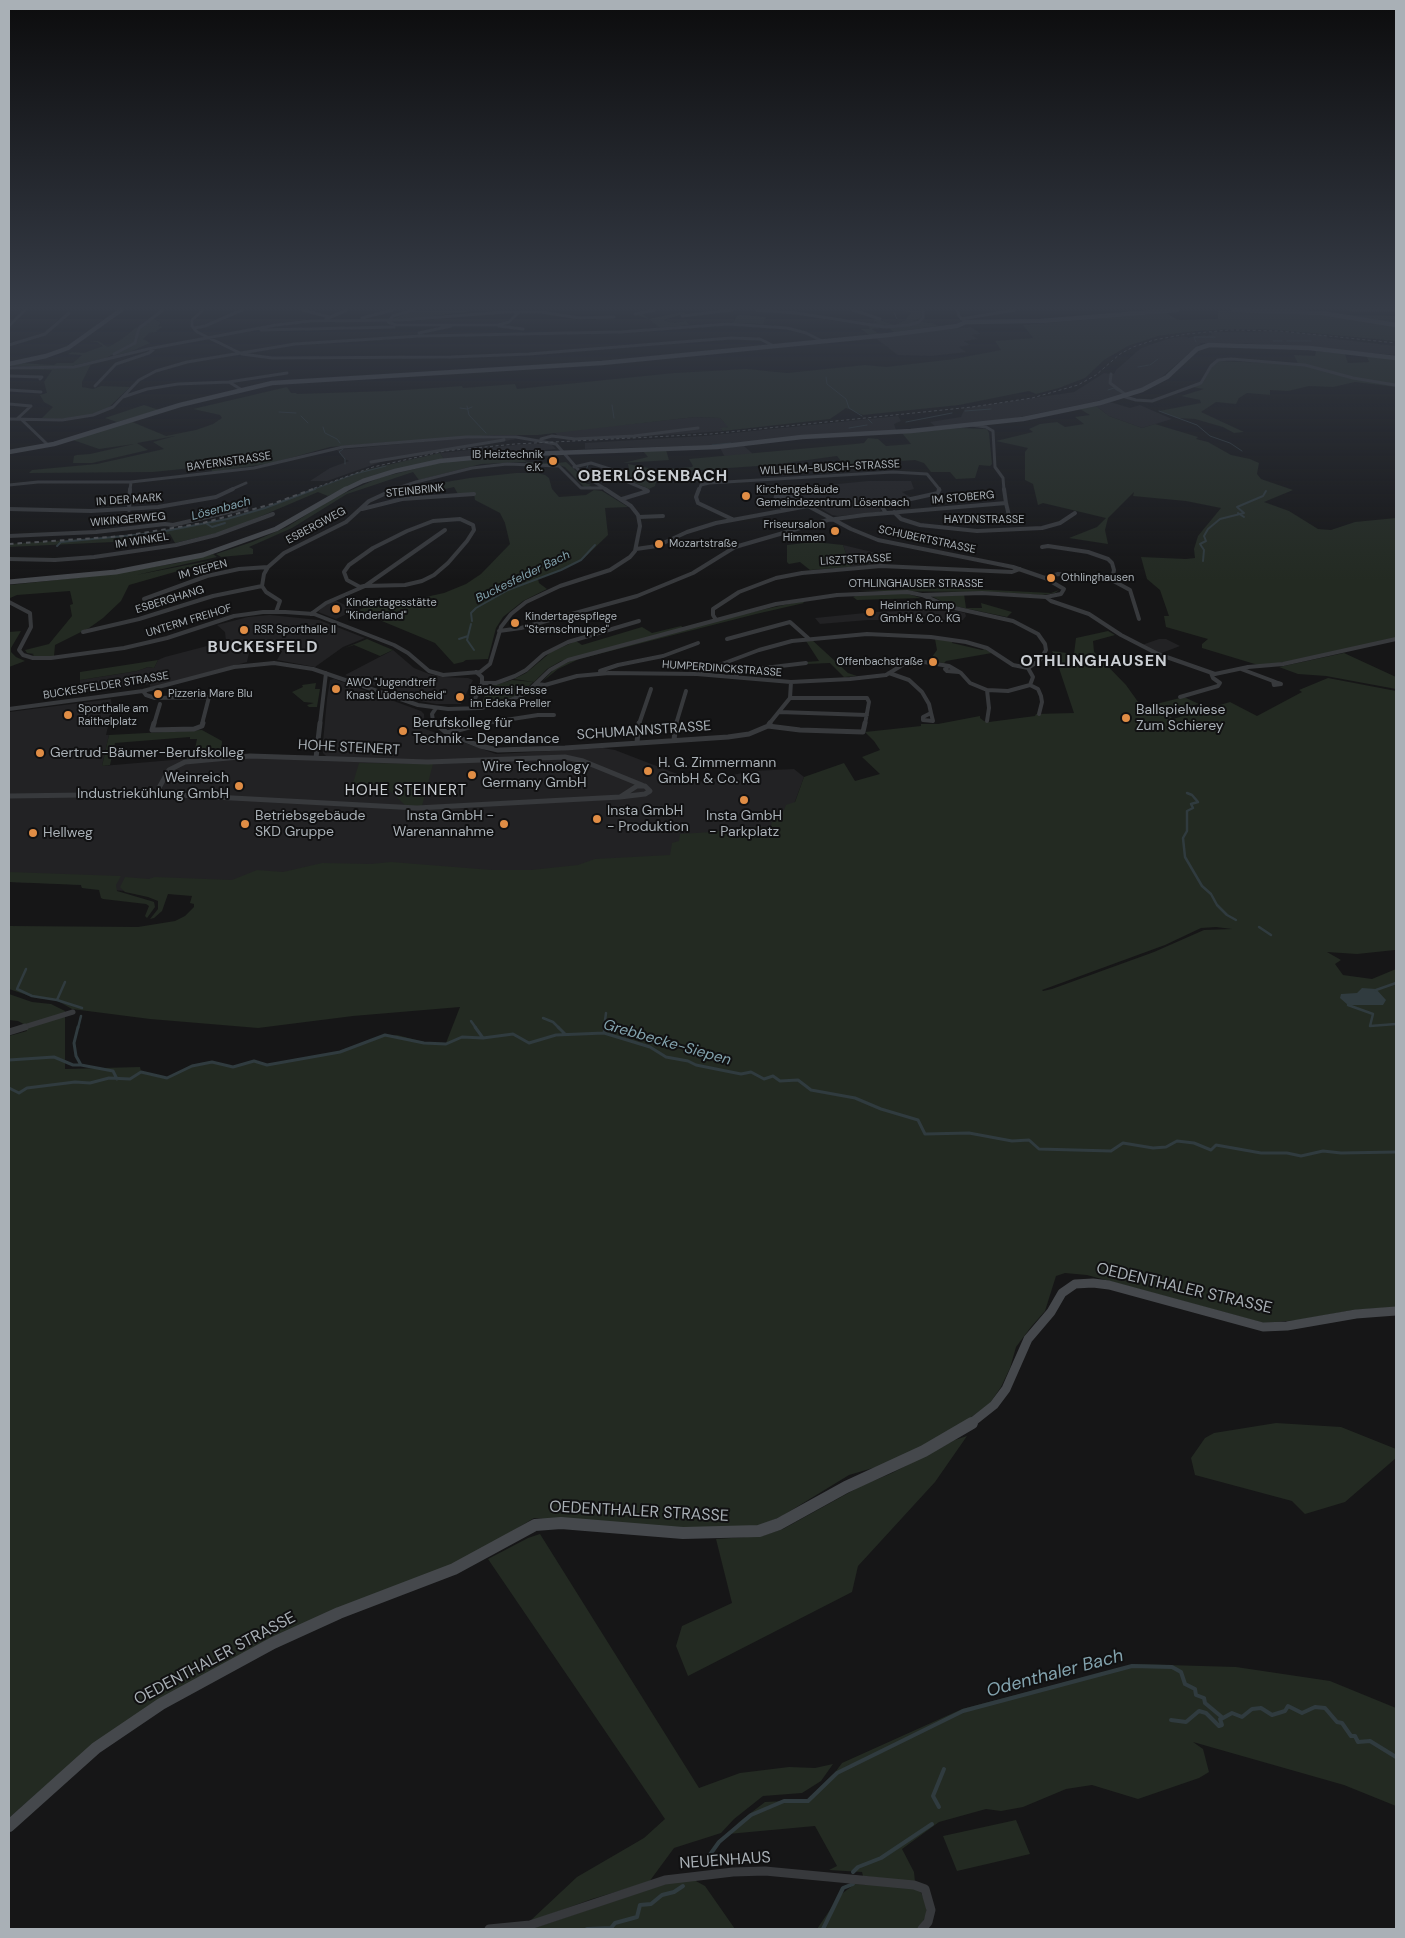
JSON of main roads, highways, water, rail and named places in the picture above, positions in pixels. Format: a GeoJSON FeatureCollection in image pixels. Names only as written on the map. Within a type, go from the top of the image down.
{"type":"FeatureCollection","features":[{"type":"Feature","properties":{"kind":"main road"},"geometry":{"type":"LineString","coordinates":[[9,452],[48,445],[201,400]]}},
{"type":"Feature","properties":{"kind":"main road"},"geometry":{"type":"LineString","coordinates":[[9,582],[116,572],[202,555],[238,544],[276,529],[350,486],[414,466],[477,457],[717,447],[819,435],[970,425],[1032,417],[1109,400]]}},
{"type":"Feature","properties":{"kind":"main road","name":"OEDENTHALER STRASSE"},"geometry":{"type":"LineString","coordinates":[[9,1826],[96,1748],[161,1704],[273,1643],[339,1613],[454,1569],[535,1525],[561,1523],[683,1533],[760,1531],[779,1524],[835,1493],[938,1444],[972,1422],[994,1404],[1006,1389],[1028,1339],[1051,1312],[1062,1294],[1075,1284],[1093,1283],[1108,1285],[1263,1326],[1287,1326],[1356,1314],[1396,1311]]}},
{"type":"Feature","properties":{"kind":"waterway"},"geometry":{"type":"LineString","coordinates":[[846,400],[849,408],[862,416]]}},
{"type":"Feature","properties":{"kind":"waterway"},"geometry":{"type":"LineString","coordinates":[[612,405],[614,418]]}},
{"type":"Feature","properties":{"kind":"waterway"},"geometry":{"type":"LineString","coordinates":[[468,409],[472,407]]}},
{"type":"Feature","properties":{"kind":"waterway"},"geometry":{"type":"LineString","coordinates":[[460,408],[468,409]]}},
{"type":"Feature","properties":{"kind":"waterway"},"geometry":{"type":"LineString","coordinates":[[468,409],[469,415],[486,433]]}},
{"type":"Feature","properties":{"kind":"waterway","name":"Lösenbach"},"geometry":{"type":"LineString","coordinates":[[965,411],[991,409]]}},
{"type":"Feature","properties":{"kind":"waterway"},"geometry":{"type":"LineString","coordinates":[[1159,411],[1197,425],[1210,436],[1230,443],[1242,451]]}},
{"type":"Feature","properties":{"kind":"waterway"},"geometry":{"type":"LineString","coordinates":[[279,412],[296,413]]}},
{"type":"Feature","properties":{"kind":"waterway","name":"Lösenbach"},"geometry":{"type":"LineString","coordinates":[[906,422],[952,413]]}},
{"type":"Feature","properties":{"kind":"waterway"},"geometry":{"type":"LineString","coordinates":[[301,416],[308,423]]}},
{"type":"Feature","properties":{"kind":"waterway","name":"Lösenbach"},"geometry":{"type":"LineString","coordinates":[[868,419],[872,423]]}},
{"type":"Feature","properties":{"kind":"waterway","name":"Lösenbach"},"geometry":{"type":"LineString","coordinates":[[849,428],[867,425]]}},
{"type":"Feature","properties":{"kind":"waterway"},"geometry":{"type":"LineString","coordinates":[[323,427],[325,433],[337,439],[340,443]]}},
{"type":"Feature","properties":{"kind":"waterway","name":"Lösenbach"},"geometry":{"type":"LineString","coordinates":[[712,445],[731,443]]}},
{"type":"Feature","properties":{"kind":"waterway"},"geometry":{"type":"LineString","coordinates":[[343,449],[339,452],[345,459],[345,464]]}},
{"type":"Feature","properties":{"kind":"waterway","name":"Buckesfelder Bach"},"geometry":{"type":"LineString","coordinates":[[585,473],[588,465]]}},
{"type":"Feature","properties":{"kind":"waterway","name":"Lösenbach"},"geometry":{"type":"LineString","coordinates":[[312,490],[355,474],[386,466]]}},
{"type":"Feature","properties":{"kind":"waterway","name":"Lösenbach"},"geometry":{"type":"LineString","coordinates":[[57,546],[61,542],[155,533],[227,519],[265,508],[315,489]]}},
{"type":"Feature","properties":{"kind":"waterway"},"geometry":{"type":"LineString","coordinates":[[1240,514],[1244,513],[1237,507],[1263,496],[1266,491]]}},
{"type":"Feature","properties":{"kind":"waterway"},"geometry":{"type":"LineString","coordinates":[[1203,561],[1204,550],[1200,544],[1206,541],[1204,536],[1208,529],[1220,519],[1240,514]]}},
{"type":"Feature","properties":{"kind":"waterway"},"geometry":{"type":"LineString","coordinates":[[1240,514],[1244,517]]}},
{"type":"Feature","properties":{"kind":"waterway"},"geometry":{"type":"LineString","coordinates":[[207,524],[212,527],[225,523]]}},
{"type":"Feature","properties":{"kind":"waterway","name":"Buckesfelder Bach"},"geometry":{"type":"LineString","coordinates":[[472,621],[471,613],[476,608],[508,590],[561,570],[581,560],[595,545]]}},
{"type":"Feature","properties":{"kind":"waterway","name":"Buckesfelder Bach"},"geometry":{"type":"LineString","coordinates":[[468,636],[471,624]]}},
{"type":"Feature","properties":{"kind":"waterway"},"geometry":{"type":"LineString","coordinates":[[459,639],[468,636]]}},
{"type":"Feature","properties":{"kind":"waterway","name":"Buckesfelder Bach"},"geometry":{"type":"LineString","coordinates":[[468,636],[467,640],[474,650]]}},
{"type":"Feature","properties":{"kind":"waterway"},"geometry":{"type":"LineString","coordinates":[[1187,793],[1192,795],[1198,802],[1191,804],[1193,808],[1187,811],[1187,831],[1183,838],[1185,857],[1202,886],[1211,894],[1217,905],[1227,915],[1236,920]]}},
{"type":"Feature","properties":{"kind":"waterway"},"geometry":{"type":"LineString","coordinates":[[1259,927],[1271,935]]}},
{"type":"Feature","properties":{"kind":"waterway"},"geometry":{"type":"LineString","coordinates":[[26,969],[17,989],[32,996],[57,1000]]}},
{"type":"Feature","properties":{"kind":"waterway"},"geometry":{"type":"LineString","coordinates":[[57,1000],[65,982]]}},
{"type":"Feature","properties":{"kind":"waterway"},"geometry":{"type":"LineString","coordinates":[[1376,990],[1396,983]]}},
{"type":"Feature","properties":{"kind":"waterway"},"geometry":{"type":"LineString","coordinates":[[57,1000],[82,1008]]}},
{"type":"Feature","properties":{"kind":"waterway"},"geometry":{"type":"LineString","coordinates":[[1348,1005],[1373,1014],[1370,1026],[1396,1024]]}},
{"type":"Feature","properties":{"kind":"waterway"},"geometry":{"type":"LineString","coordinates":[[604,1028],[606,1013]]}},
{"type":"Feature","properties":{"kind":"waterway"},"geometry":{"type":"LineString","coordinates":[[78,1028],[81,1016]]}},
{"type":"Feature","properties":{"kind":"waterway"},"geometry":{"type":"LineString","coordinates":[[543,1018],[553,1022],[565,1034]]}},
{"type":"Feature","properties":{"kind":"waterway"},"geometry":{"type":"LineString","coordinates":[[471,1021],[476,1028]]}},
{"type":"Feature","properties":{"kind":"waterway"},"geometry":{"type":"LineString","coordinates":[[78,1027],[74,1043],[76,1056],[81,1065]]}},
{"type":"Feature","properties":{"kind":"waterway"},"geometry":{"type":"LineString","coordinates":[[475,1027],[483,1038]]}},
{"type":"Feature","properties":{"kind":"waterway","name":"Grebbecke-Siepen"},"geometry":{"type":"LineString","coordinates":[[604,1033],[605,1027]]}},
{"type":"Feature","properties":{"kind":"waterway","name":"Grebbecke-Siepen"},"geometry":{"type":"LineString","coordinates":[[483,1038],[513,1034],[529,1043],[556,1035],[604,1033]]}},
{"type":"Feature","properties":{"kind":"waterway","name":"Grebbecke-Siepen"},"geometry":{"type":"LineString","coordinates":[[604,1033],[650,1047],[666,1057],[688,1061],[696,1065],[741,1074],[751,1072],[764,1079],[773,1076],[780,1081],[798,1080],[811,1090],[855,1098],[881,1109],[918,1120],[925,1134],[969,1133],[1012,1141],[1029,1140],[1039,1149],[1111,1151],[1123,1143],[1153,1148],[1166,1147],[1177,1141],[1194,1143],[1211,1150],[1216,1145],[1261,1153],[1287,1153],[1301,1156],[1323,1151],[1341,1153],[1396,1152]]}},
{"type":"Feature","properties":{"kind":"waterway","name":"Grebbecke-Siepen"},"geometry":{"type":"LineString","coordinates":[[117,1078],[130,1079],[141,1072],[167,1078],[192,1066],[212,1062],[233,1067],[254,1061],[267,1065],[340,1052],[385,1035],[424,1043],[446,1044],[462,1037],[483,1038]]}},
{"type":"Feature","properties":{"kind":"waterway"},"geometry":{"type":"LineString","coordinates":[[9,1060],[54,1057],[73,1065],[81,1065]]}},
{"type":"Feature","properties":{"kind":"waterway"},"geometry":{"type":"LineString","coordinates":[[81,1065],[113,1071],[117,1078]]}},
{"type":"Feature","properties":{"kind":"waterway","name":"Grebbecke-Siepen"},"geometry":{"type":"LineString","coordinates":[[9,1088],[19,1093],[27,1088],[75,1082],[90,1083],[109,1078],[117,1078]]}},
{"type":"Feature","properties":{"kind":"waterway","name":"Odenthaler Bach"},"geometry":{"type":"LineString","coordinates":[[709,1856],[719,1842],[751,1815],[784,1801],[808,1801],[837,1773],[963,1711],[1132,1666],[1172,1667],[1181,1672],[1185,1684],[1195,1689],[1196,1695],[1204,1698],[1205,1703],[1223,1718]]}},
{"type":"Feature","properties":{"kind":"waterway","name":"Odenthaler Bach"},"geometry":{"type":"LineString","coordinates":[[1223,1718],[1232,1713],[1242,1717],[1252,1709],[1261,1708],[1272,1715],[1285,1711],[1288,1706],[1302,1713],[1315,1707],[1325,1708],[1337,1722],[1342,1723],[1351,1736],[1355,1736],[1358,1742],[1370,1741],[1396,1757]]}},
{"type":"Feature","properties":{"kind":"waterway"},"geometry":{"type":"LineString","coordinates":[[1171,1720],[1186,1722],[1199,1711],[1206,1713],[1219,1726],[1222,1725],[1220,1719],[1223,1718]]}},
{"type":"Feature","properties":{"kind":"waterway"},"geometry":{"type":"LineString","coordinates":[[939,1807],[933,1796],[944,1769]]}},
{"type":"Feature","properties":{"kind":"waterway"},"geometry":{"type":"LineString","coordinates":[[853,1872],[858,1867],[881,1858],[932,1824]]}},
{"type":"Feature","properties":{"kind":"waterway"},"geometry":{"type":"LineString","coordinates":[[823,1929],[843,1888],[853,1884]]}},
{"type":"Feature","properties":{"kind":"waterway","name":"Odenthaler Bach"},"geometry":{"type":"LineString","coordinates":[[587,1929],[611,1928],[615,1923],[637,1917],[640,1905],[651,1904],[662,1895],[674,1892],[683,1886]]}},
{"type":"Feature","properties":{"kind":"railway"},"geometry":{"type":"LineString","coordinates":[[309,490],[373,467],[445,451],[515,444],[710,434],[972,407],[1016,400]]}},
{"type":"Feature","properties":{"kind":"railway"},"geometry":{"type":"LineString","coordinates":[[9,544],[124,536],[203,523],[272,504],[313,489]]}},
{"type":"Feature","properties":{"kind":"place","name":"IB Heiztechnik e.K."},"geometry":{"type":"Point","coordinates":[553,461]}},
{"type":"Feature","properties":{"kind":"place","name":"Kirchengebäude Gemeindezentrum Lösenbach"},"geometry":{"type":"Point","coordinates":[746,496]}},
{"type":"Feature","properties":{"kind":"place","name":"Friseursalon Himmen"},"geometry":{"type":"Point","coordinates":[835,531]}},
{"type":"Feature","properties":{"kind":"place","name":"Mozartstraße"},"geometry":{"type":"Point","coordinates":[659,544]}},
{"type":"Feature","properties":{"kind":"place","name":"Othlinghausen"},"geometry":{"type":"Point","coordinates":[1051,578]}},
{"type":"Feature","properties":{"kind":"place","name":"Kindertagesstätte \"Kinderland\""},"geometry":{"type":"Point","coordinates":[336,609]}},
{"type":"Feature","properties":{"kind":"place","name":"Heinrich Rump GmbH & Co. KG"},"geometry":{"type":"Point","coordinates":[870,612]}},
{"type":"Feature","properties":{"kind":"place","name":"Kindertagespflege \"Sternschnuppe\""},"geometry":{"type":"Point","coordinates":[515,623]}},
{"type":"Feature","properties":{"kind":"place","name":"RSR Sporthalle II"},"geometry":{"type":"Point","coordinates":[244,630]}},
{"type":"Feature","properties":{"kind":"place","name":"Offenbachstraße"},"geometry":{"type":"Point","coordinates":[933,662]}},
{"type":"Feature","properties":{"kind":"place","name":"AWO \"Jugendtreff Knast Lüdenscheid\""},"geometry":{"type":"Point","coordinates":[336,689]}},
{"type":"Feature","properties":{"kind":"place","name":"Pizzeria Mare Blu"},"geometry":{"type":"Point","coordinates":[158,694]}},
{"type":"Feature","properties":{"kind":"place","name":"Bäckerei Hesse im Edeka Preller"},"geometry":{"type":"Point","coordinates":[460,697]}},
{"type":"Feature","properties":{"kind":"place","name":"Sporthalle am Raithelplatz"},"geometry":{"type":"Point","coordinates":[68,715]}},
{"type":"Feature","properties":{"kind":"place","name":"Ballspielwiese Zum Schierey"},"geometry":{"type":"Point","coordinates":[1126,718]}},
{"type":"Feature","properties":{"kind":"place","name":"Berufskolleg für Technik - Depandance"},"geometry":{"type":"Point","coordinates":[403,731]}},
{"type":"Feature","properties":{"kind":"place","name":"Gertrud-Bäumer-Berufskolleg"},"geometry":{"type":"Point","coordinates":[40,753]}},
{"type":"Feature","properties":{"kind":"place","name":"H. G. Zimmermann GmbH & Co. KG"},"geometry":{"type":"Point","coordinates":[648,771]}},
{"type":"Feature","properties":{"kind":"place","name":"Wire Technology Germany GmbH"},"geometry":{"type":"Point","coordinates":[472,775]}},
{"type":"Feature","properties":{"kind":"place","name":"Weinreich Industriekühlung GmbH"},"geometry":{"type":"Point","coordinates":[239,786]}},
{"type":"Feature","properties":{"kind":"place","name":"Insta GmbH - Parkplatz"},"geometry":{"type":"Point","coordinates":[744,800]}},
{"type":"Feature","properties":{"kind":"place","name":"Insta GmbH - Produktion"},"geometry":{"type":"Point","coordinates":[597,819]}},
{"type":"Feature","properties":{"kind":"place","name":"Betriebsgebäude SKD Gruppe"},"geometry":{"type":"Point","coordinates":[245,824]}},
{"type":"Feature","properties":{"kind":"place","name":"Insta GmbH - Warenannahme"},"geometry":{"type":"Point","coordinates":[504,824]}},
{"type":"Feature","properties":{"kind":"place","name":"Hellweg"},"geometry":{"type":"Point","coordinates":[33,833]}},
{"type":"Feature","properties":{"kind":"district","name":"OBERLÖSENBACH"},"geometry":{"type":"Point","coordinates":[653,477]}},
{"type":"Feature","properties":{"kind":"district","name":"BUCKESFELD"},"geometry":{"type":"Point","coordinates":[263,648]}},
{"type":"Feature","properties":{"kind":"district","name":"OTHLINGHAUSEN"},"geometry":{"type":"Point","coordinates":[1094,662]}},
{"type":"Feature","properties":{"kind":"district","name":"HOHE STEINERT"},"geometry":{"type":"Point","coordinates":[406,791]}}]}
